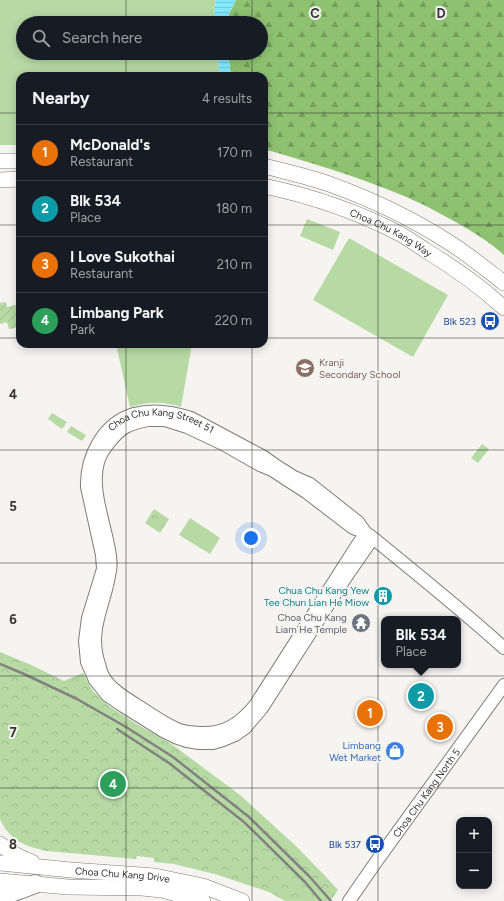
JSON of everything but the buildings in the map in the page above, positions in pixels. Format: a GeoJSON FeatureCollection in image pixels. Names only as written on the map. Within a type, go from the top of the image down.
{"type":"FeatureCollection","features":[{"type":"Feature","properties":{"kind":"highway"},"geometry":{"type":"LineString","coordinates":[[0,897],[34,884]]}},
{"type":"Feature","properties":{"kind":"main road"},"geometry":{"type":"LineString","coordinates":[[0,161],[16,161]]}},
{"type":"Feature","properties":{"kind":"main road","name":"Choa Chu Kang Way"},"geometry":{"type":"LineString","coordinates":[[268,167],[331,184],[384,206],[450,243],[478,262],[504,283]]}},
{"type":"Feature","properties":{"kind":"main road"},"geometry":{"type":"LineString","coordinates":[[0,180],[16,179]]}},
{"type":"Feature","properties":{"kind":"main road","name":"Choa Chu Kang Way"},"geometry":{"type":"LineString","coordinates":[[268,187],[305,196],[375,222],[447,263],[466,276],[504,308]]}},
{"type":"Feature","properties":{"kind":"main road"},"geometry":{"type":"LineString","coordinates":[[0,844],[9,852],[21,858],[51,868]]}},
{"type":"Feature","properties":{"kind":"main road","name":"Choa Chu Kang Drive"},"geometry":{"type":"LineString","coordinates":[[0,863],[155,876],[203,886],[242,901]]}},
{"type":"Feature","properties":{"kind":"main road","name":"Choa Chu Kang Drive"},"geometry":{"type":"LineString","coordinates":[[0,881],[68,887],[142,888],[162,890],[203,901]]}},
{"type":"Feature","properties":{"kind":"street","name":"Choa Chu Kang Street 51"},"geometry":{"type":"LineString","coordinates":[[370,536],[325,610],[262,708],[245,728],[235,735],[213,743],[198,743],[175,738],[123,706],[107,694],[95,680],[87,662],[85,641],[88,618],[103,569],[102,555],[87,487],[90,460],[99,441],[123,418],[134,414],[149,412],[166,411],[191,418],[264,457],[294,477],[310,484],[358,522],[370,536],[504,648]]}},
{"type":"Feature","properties":{"kind":"street"},"geometry":{"type":"LineString","coordinates":[[492,637],[504,640]]}},
{"type":"Feature","properties":{"kind":"street","name":"Choa Chu Kang North 5"},"geometry":{"type":"LineString","coordinates":[[349,901],[502,690]]}},
{"type":"Feature","properties":{"kind":"green space"},"geometry":{"type":"Polygon","coordinates":[[[0,0],[216,0],[214,16],[16,16],[16,60],[218,60],[219,72],[16,72],[16,145],[0,145],[0,0]]]}},
{"type":"Feature","properties":{"kind":"green space"},"geometry":{"type":"Polygon","coordinates":[[[236,0],[504,0],[504,255],[486,241],[454,221],[405,196],[346,174],[268,150],[268,72],[230,72],[229,60],[268,60],[268,16],[228,16],[236,0]]]}},
{"type":"Feature","properties":{"kind":"green space"},"geometry":{"type":"Polygon","coordinates":[[[307,219],[340,232],[333,250],[300,236],[307,219]]]}},
{"type":"Feature","properties":{"kind":"green space"},"geometry":{"type":"Polygon","coordinates":[[[349,238],[448,295],[413,357],[313,300],[349,238]]]}},
{"type":"Feature","properties":{"kind":"green space"},"geometry":{"type":"Polygon","coordinates":[[[6,302],[7,307],[16,305],[16,328],[9,329],[7,322],[0,324],[0,303],[6,302]]]}},
{"type":"Feature","properties":{"kind":"green space"},"geometry":{"type":"Polygon","coordinates":[[[117,348],[191,348],[181,407],[156,403],[130,407],[117,348]]]}},
{"type":"Feature","properties":{"kind":"green space"},"geometry":{"type":"Polygon","coordinates":[[[52,413],[67,422],[62,429],[48,419],[52,413]]]}},
{"type":"Feature","properties":{"kind":"green space"},"geometry":{"type":"Polygon","coordinates":[[[71,426],[86,435],[82,441],[67,432],[71,426]]]}},
{"type":"Feature","properties":{"kind":"green space"},"geometry":{"type":"Polygon","coordinates":[[[482,444],[489,449],[478,463],[471,458],[482,444]]]}},
{"type":"Feature","properties":{"kind":"green space"},"geometry":{"type":"Polygon","coordinates":[[[154,509],[169,519],[160,533],[145,523],[154,509]]]}},
{"type":"Feature","properties":{"kind":"green space"},"geometry":{"type":"Polygon","coordinates":[[[190,518],[220,538],[210,554],[179,535],[190,518]]]}},
{"type":"Feature","properties":{"kind":"green space"},"geometry":{"type":"Polygon","coordinates":[[[0,652],[64,681],[83,673],[93,691],[109,706],[173,745],[240,795],[297,847],[338,890],[331,901],[285,901],[269,892],[218,875],[174,864],[154,862],[154,858],[137,856],[136,859],[47,851],[25,845],[13,837],[0,819],[0,652]]]}},
{"type":"Feature","properties":{"kind":"water"},"geometry":{"type":"Polygon","coordinates":[[[216,0],[236,0],[228,16],[214,16],[216,0]]]}},
{"type":"Feature","properties":{"kind":"water"},"geometry":{"type":"Polygon","coordinates":[[[218,60],[229,60],[230,72],[219,72],[218,60]]]}},
{"type":"Feature","properties":{"kind":"railway"},"geometry":{"type":"LineString","coordinates":[[0,664],[77,699],[126,727],[173,757],[249,817],[309,876],[331,901]]}},
{"type":"Feature","properties":{"kind":"railway"},"geometry":{"type":"LineString","coordinates":[[117,729],[169,763],[244,822],[305,882],[321,901]]}},
{"type":"Feature","properties":{"kind":"place","name":"Blk 523"},"geometry":{"type":"Point","coordinates":[490,321]}},
{"type":"Feature","properties":{"kind":"place","name":"Kranji Secondary School"},"geometry":{"type":"Point","coordinates":[305,368]}},
{"type":"Feature","properties":{"kind":"place","name":"Chua Chu Kang Yew Tee Chun Lian He Miow"},"geometry":{"type":"Point","coordinates":[383,596]}},
{"type":"Feature","properties":{"kind":"place","name":"Choa Chu Kang Liam He Temple"},"geometry":{"type":"Point","coordinates":[361,623]}},
{"type":"Feature","properties":{"kind":"place","name":"Blk 534"},"geometry":{"type":"Point","coordinates":[421,696]}},
{"type":"Feature","properties":{"kind":"place","name":"McDonald's"},"geometry":{"type":"Point","coordinates":[370,713]}},
{"type":"Feature","properties":{"kind":"place","name":"I Love Sukothai"},"geometry":{"type":"Point","coordinates":[440,727]}},
{"type":"Feature","properties":{"kind":"place","name":"Limbang Wet Market"},"geometry":{"type":"Point","coordinates":[395,751]}},
{"type":"Feature","properties":{"kind":"place","name":"Limbang Park"},"geometry":{"type":"Point","coordinates":[113,784]}},
{"type":"Feature","properties":{"kind":"place","name":"Blk 537"},"geometry":{"type":"Point","coordinates":[375,844]}}]}
